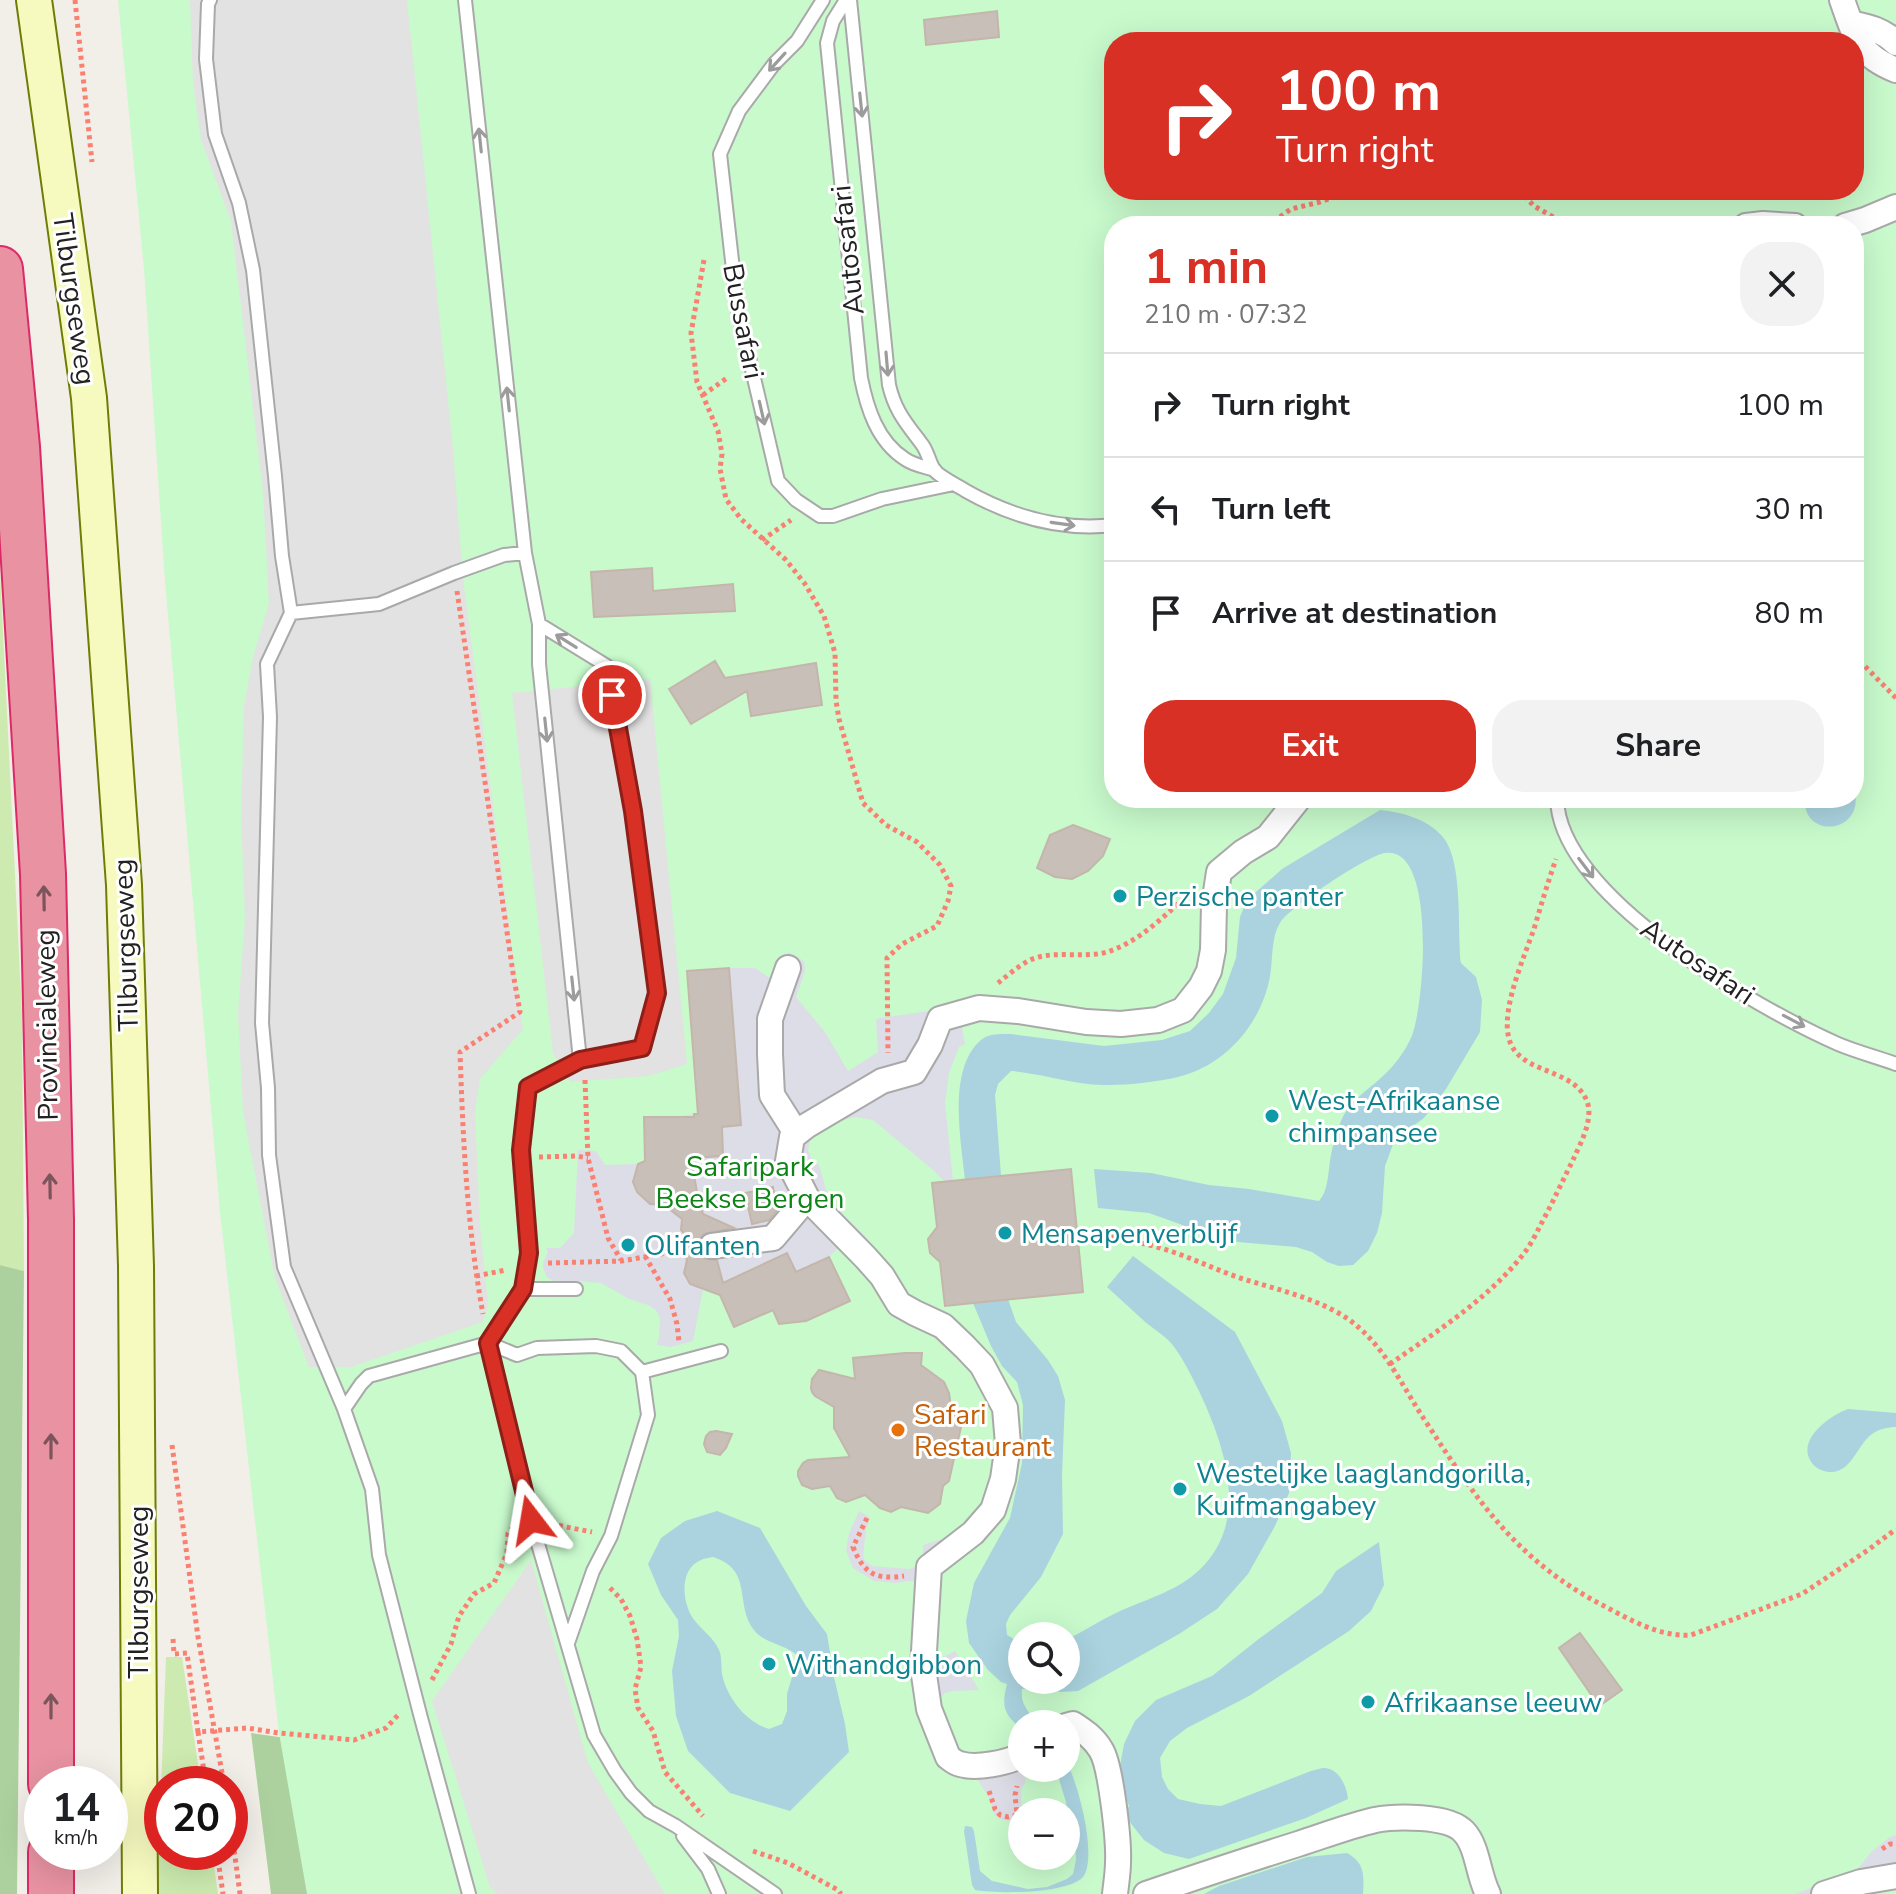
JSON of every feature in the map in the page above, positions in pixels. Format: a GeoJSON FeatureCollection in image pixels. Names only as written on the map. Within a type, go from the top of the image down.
{"type":"FeatureCollection","features":[{"type":"Feature","properties":{"kind":"highway","name":"Provincialeweg"},"geometry":{"type":"LineString","coordinates":[[0,269],[17,447],[43,874],[51,1220],[51,1766]]}},
{"type":"Feature","properties":{"kind":"highway"},"geometry":{"type":"LineString","coordinates":[[51,1870],[51,1894]]}},
{"type":"Feature","properties":{"kind":"street","name":"Tilburgseweg"},"geometry":{"type":"LineString","coordinates":[[34,0],[89,398],[124,885],[136,1266],[140,1894]]}},
{"type":"Feature","properties":{"kind":"street"},"geometry":{"type":"LineString","coordinates":[[1842,0],[1854,32]]}},
{"type":"Feature","properties":{"kind":"street"},"geometry":{"type":"LineString","coordinates":[[1851,23],[1887,34],[1896,43]]}},
{"type":"Feature","properties":{"kind":"street"},"geometry":{"type":"LineString","coordinates":[[1864,50],[1880,63],[1896,70]]}},
{"type":"Feature","properties":{"kind":"street"},"geometry":{"type":"LineString","coordinates":[[1864,220],[1896,207]]}},
{"type":"Feature","properties":{"kind":"street"},"geometry":{"type":"LineString","coordinates":[[1008,1760],[987,1765],[960,1764],[948,1757],[929,1709],[923,1668],[928,1569],[973,1533],[993,1510],[1003,1479],[1008,1444],[1005,1408],[982,1365],[943,1326],[899,1304],[882,1276],[807,1198],[788,1161],[792,1137],[882,1081],[914,1072],[930,1045],[940,1019],[979,1008],[1121,1024],[1158,1020],[1183,1010],[1209,971],[1219,872],[1268,837],[1291,808]]}},
{"type":"Feature","properties":{"kind":"street"},"geometry":{"type":"LineString","coordinates":[[788,968],[770,1019],[770,1068],[772,1095],[796,1133]]}},
{"type":"Feature","properties":{"kind":"street"},"geometry":{"type":"LineString","coordinates":[[712,1246],[773,1238],[807,1198]]}},
{"type":"Feature","properties":{"kind":"street"},"geometry":{"type":"LineString","coordinates":[[1080,1729],[1090,1735],[1102,1751],[1111,1784],[1119,1860],[1115,1894]]}},
{"type":"Feature","properties":{"kind":"street"},"geometry":{"type":"LineString","coordinates":[[1146,1894],[1353,1826],[1377,1820],[1410,1818],[1437,1820],[1463,1830],[1473,1845],[1488,1894]]}},
{"type":"Feature","properties":{"kind":"street"},"geometry":{"type":"LineString","coordinates":[[1824,1894],[1861,1882],[1896,1876]]}},
{"type":"Feature","properties":{"kind":"lane"},"geometry":{"type":"LineString","coordinates":[[210,0],[206,59],[215,134],[239,203],[253,270],[282,556],[291,613],[267,664],[270,717],[262,1023],[268,1088],[269,1155],[285,1272],[344,1409],[372,1489],[379,1555],[469,1894]]}},
{"type":"Feature","properties":{"kind":"lane"},"geometry":{"type":"LineString","coordinates":[[465,0],[525,553],[539,624],[539,664],[580,1060]]}},
{"type":"Feature","properties":{"kind":"lane","name":"Bussafari"},"geometry":{"type":"LineString","coordinates":[[823,0],[797,41],[774,64],[739,111],[720,154],[737,305],[778,481],[796,500],[820,516],[833,516],[882,499],[954,484]]}},
{"type":"Feature","properties":{"kind":"lane","name":"Autosafari"},"geometry":{"type":"LineString","coordinates":[[848,0],[889,385],[902,419],[923,446],[935,470]]}},
{"type":"Feature","properties":{"kind":"lane","name":"Autosafari"},"geometry":{"type":"LineString","coordinates":[[848,0],[833,21],[827,43],[861,378],[874,424],[905,459],[935,470],[954,484],[1001,508],[1062,525],[1104,526]]}},
{"type":"Feature","properties":{"kind":"lane"},"geometry":{"type":"LineString","coordinates":[[291,613],[379,604],[504,555],[525,553]]}},
{"type":"Feature","properties":{"kind":"lane"},"geometry":{"type":"LineString","coordinates":[[539,624],[607,666],[633,811],[657,993],[642,1048],[580,1060],[528,1087],[521,1150],[529,1253],[527,1266],[523,1289],[488,1343],[531,1520],[594,1735],[615,1771],[649,1811],[775,1894]]}},
{"type":"Feature","properties":{"kind":"lane","name":"Autosafari"},"geometry":{"type":"LineString","coordinates":[[1558,808],[1565,836],[1582,864],[1618,904],[1697,964],[1838,1044],[1896,1064]]}},
{"type":"Feature","properties":{"kind":"lane"},"geometry":{"type":"LineString","coordinates":[[523,1289],[576,1289]]}},
{"type":"Feature","properties":{"kind":"lane"},"geometry":{"type":"LineString","coordinates":[[344,1409],[369,1376],[488,1343],[517,1355],[537,1348],[596,1346],[621,1351],[642,1372],[648,1415],[611,1536],[593,1571],[568,1644]]}},
{"type":"Feature","properties":{"kind":"lane"},"geometry":{"type":"LineString","coordinates":[[642,1372],[721,1351]]}},
{"type":"Feature","properties":{"kind":"lane"},"geometry":{"type":"LineString","coordinates":[[676,1826],[708,1869],[719,1894]]}},
{"type":"Feature","properties":{"kind":"path"},"geometry":{"type":"LineString","coordinates":[[1281,216],[1291,209],[1326,200]]}},
{"type":"Feature","properties":{"kind":"path"},"geometry":{"type":"LineString","coordinates":[[1528,200],[1552,216]]}},
{"type":"Feature","properties":{"kind":"path"},"geometry":{"type":"LineString","coordinates":[[704,260],[691,333],[697,382],[718,431],[722,454],[720,469],[726,499],[741,519],[786,560],[824,616],[835,653],[839,719],[863,803],[886,825],[917,842],[940,865],[951,886],[937,926],[902,944],[887,958],[889,1048],[882,1081]]}},
{"type":"Feature","properties":{"kind":"path"},"geometry":{"type":"LineString","coordinates":[[703,395],[727,378]]}},
{"type":"Feature","properties":{"kind":"path"},"geometry":{"type":"LineString","coordinates":[[762,540],[791,520]]}},
{"type":"Feature","properties":{"kind":"path"},"geometry":{"type":"LineString","coordinates":[[454,573],[520,1012],[460,1052],[467,1198],[488,1343]]}},
{"type":"Feature","properties":{"kind":"path"},"geometry":{"type":"LineString","coordinates":[[1864,665],[1896,698]]}},
{"type":"Feature","properties":{"kind":"path"},"geometry":{"type":"LineString","coordinates":[[1389,1364],[1505,1277],[1528,1249],[1582,1141],[1589,1106],[1585,1096],[1575,1085],[1520,1058],[1507,1034],[1514,985],[1565,836]]}},
{"type":"Feature","properties":{"kind":"path"},"geometry":{"type":"LineString","coordinates":[[959,1014],[1030,959],[1105,953],[1123,946],[1151,927],[1210,873],[1219,872]]}},
{"type":"Feature","properties":{"kind":"path"},"geometry":{"type":"LineString","coordinates":[[580,1060],[585,1081],[588,1158],[608,1238],[622,1261]]}},
{"type":"Feature","properties":{"kind":"path"},"geometry":{"type":"LineString","coordinates":[[522,1159],[588,1158]]}},
{"type":"Feature","properties":{"kind":"path"},"geometry":{"type":"LineString","coordinates":[[1102,1235],[1171,1251],[1339,1312],[1370,1337],[1479,1502],[1510,1537],[1546,1571],[1583,1595],[1658,1631],[1676,1636],[1691,1635],[1802,1594],[1896,1529]]}},
{"type":"Feature","properties":{"kind":"path"},"geometry":{"type":"LineString","coordinates":[[476,1276],[543,1263],[622,1261],[680,1250]]}},
{"type":"Feature","properties":{"kind":"path"},"geometry":{"type":"LineString","coordinates":[[645,1256],[670,1299],[677,1324],[677,1362]]}},
{"type":"Feature","properties":{"kind":"path"},"geometry":{"type":"LineString","coordinates":[[867,1518],[853,1547],[860,1563],[873,1575],[903,1577],[928,1569]]}},
{"type":"Feature","properties":{"kind":"path"},"geometry":{"type":"LineString","coordinates":[[593,1571],[621,1599],[630,1616],[641,1667],[635,1689],[638,1708],[653,1731],[665,1772],[706,1819]]}},
{"type":"Feature","properties":{"kind":"path"},"geometry":{"type":"LineString","coordinates":[[173,1638],[174,1654],[187,1653],[203,1766]]}},
{"type":"Feature","properties":{"kind":"path"},"geometry":{"type":"LineString","coordinates":[[198,1732],[214,1729]]}},
{"type":"Feature","properties":{"kind":"path"},"geometry":{"type":"LineString","coordinates":[[748,1850],[788,1863],[841,1894]]}},
{"type":"Feature","properties":{"kind":"path"},"geometry":{"type":"LineString","coordinates":[[220,1870],[223,1894]]}},
{"type":"Feature","properties":{"kind":"path"},"geometry":{"type":"LineString","coordinates":[[237,1870],[240,1894]]}},
{"type":"Feature","properties":{"kind":"green space","name":"Safaripark Beekse Bergen"},"geometry":{"type":"Polygon","coordinates":[[[118,0],[1896,0],[1896,1894],[307,1894],[279,1733],[220,1212],[165,581],[144,269],[118,0]]]}},
{"type":"Feature","properties":{"kind":"green space"},"geometry":{"type":"Polygon","coordinates":[[[0,572],[22,1015],[24,1271],[0,1265],[0,572]]]}},
{"type":"Feature","properties":{"kind":"green space"},"geometry":{"type":"Polygon","coordinates":[[[0,1265],[24,1271],[17,1894],[0,1894],[0,1265]]]}},
{"type":"Feature","properties":{"kind":"green space"},"geometry":{"type":"Polygon","coordinates":[[[166,1657],[182,1657],[198,1766],[162,1766],[166,1657]]]}},
{"type":"Feature","properties":{"kind":"green space"},"geometry":{"type":"Polygon","coordinates":[[[251,1733],[336,1745],[452,1894],[271,1894],[251,1733]]]}},
{"type":"Feature","properties":{"kind":"green space"},"geometry":{"type":"Polygon","coordinates":[[[158,1870],[215,1870],[218,1894],[157,1894],[158,1870]]]}},
{"type":"Feature","properties":{"kind":"shaded area"},"geometry":{"type":"Polygon","coordinates":[[[190,0],[407,0],[453,449],[463,579],[523,1029],[480,1079],[475,1112],[480,1225],[488,1304],[483,1322],[351,1367],[309,1367],[275,1278],[243,1112],[238,1013],[245,917],[241,818],[244,705],[253,658],[269,603],[263,492],[231,221],[201,140],[193,83],[190,0]]]}},
{"type":"Feature","properties":{"kind":"shaded area"},"geometry":{"type":"Polygon","coordinates":[[[650,679],[687,1064],[648,1076],[570,1082],[553,1053],[512,693],[650,679]]]}},
{"type":"Feature","properties":{"kind":"shaded area"},"geometry":{"type":"Polygon","coordinates":[[[1286,808],[1303,808],[1286,829],[1228,874],[1224,884],[1216,965],[1204,996],[1191,1011],[1170,1024],[1142,1029],[1100,1029],[1024,1018],[982,1017],[961,1022],[965,1044],[959,1047],[949,1073],[945,1103],[953,1181],[944,1181],[873,1120],[856,1117],[837,1121],[820,1127],[810,1140],[808,1150],[819,1165],[835,1207],[867,1238],[913,1301],[959,1323],[1008,1386],[1010,1393],[1015,1442],[1008,1485],[1002,1502],[986,1528],[938,1569],[929,1644],[930,1655],[939,1659],[955,1651],[979,1690],[952,1691],[940,1698],[948,1749],[958,1754],[984,1757],[1008,1753],[1008,1782],[1025,1782],[1021,1798],[1008,1798],[1008,1821],[1002,1820],[995,1815],[989,1798],[974,1774],[944,1765],[936,1756],[931,1742],[922,1697],[915,1624],[920,1583],[874,1581],[853,1568],[846,1551],[849,1533],[859,1511],[870,1517],[863,1556],[865,1561],[872,1566],[909,1569],[923,1561],[923,1545],[952,1536],[981,1509],[990,1493],[1000,1451],[1000,1416],[990,1382],[957,1360],[946,1332],[893,1305],[849,1247],[840,1246],[829,1257],[796,1272],[787,1254],[754,1269],[757,1276],[719,1294],[715,1281],[717,1269],[711,1258],[714,1252],[706,1237],[710,1225],[706,1215],[699,1212],[697,1194],[681,1188],[684,1177],[675,1161],[675,1117],[694,1114],[696,1157],[723,1156],[722,1127],[741,1125],[729,968],[755,968],[776,982],[788,952],[804,961],[805,971],[796,997],[825,1032],[848,1071],[878,1052],[876,1019],[970,1005],[1008,1003],[1120,1017],[1170,1009],[1187,996],[1200,972],[1205,946],[1208,880],[1217,862],[1277,819],[1286,808]]]}},
{"type":"Feature","properties":{"kind":"shaded area"},"geometry":{"type":"Polygon","coordinates":[[[578,1150],[596,1151],[605,1165],[638,1164],[633,1182],[637,1192],[650,1204],[666,1206],[670,1203],[671,1211],[682,1219],[681,1230],[688,1238],[683,1251],[687,1260],[684,1273],[690,1284],[703,1289],[693,1341],[671,1347],[657,1345],[660,1319],[656,1310],[648,1305],[629,1299],[601,1283],[556,1282],[546,1276],[543,1263],[548,1252],[546,1248],[560,1248],[574,1233],[578,1150]]]}},
{"type":"Feature","properties":{"kind":"shaded area"},"geometry":{"type":"Polygon","coordinates":[[[531,1560],[588,1763],[665,1894],[498,1894],[490,1887],[432,1701],[531,1560]]]}},
{"type":"Feature","properties":{"kind":"shaded area"},"geometry":{"type":"Polygon","coordinates":[[[1896,1835],[1896,1886],[1853,1894],[1795,1894],[1856,1871],[1872,1851],[1896,1835]]]}},
{"type":"Feature","properties":{"kind":"water"},"geometry":{"type":"Polygon","coordinates":[[[1806,808],[1854,808],[1843,823],[1833,826],[1822,826],[1806,812],[1806,808]]]}},
{"type":"Feature","properties":{"kind":"water"},"geometry":{"type":"Polygon","coordinates":[[[1380,810],[1422,821],[1436,830],[1449,847],[1457,878],[1461,963],[1476,977],[1482,1000],[1480,1032],[1446,1089],[1424,1118],[1395,1139],[1385,1166],[1382,1213],[1377,1233],[1368,1251],[1353,1265],[1339,1266],[1296,1247],[1227,1241],[1149,1213],[1098,1208],[1094,1169],[1151,1173],[1319,1201],[1326,1186],[1333,1146],[1345,1114],[1398,1059],[1411,1038],[1416,1022],[1422,965],[1420,901],[1413,875],[1402,858],[1385,853],[1329,883],[1297,906],[1280,923],[1266,993],[1259,1010],[1250,1026],[1226,1053],[1178,1077],[1133,1084],[1088,1084],[1011,1071],[998,1084],[995,1095],[1001,1176],[965,1180],[959,1126],[960,1086],[970,1053],[981,1040],[991,1035],[1011,1034],[1104,1046],[1162,1040],[1190,1031],[1223,994],[1236,958],[1240,917],[1247,900],[1282,869],[1380,810]]]}},
{"type":"Feature","properties":{"kind":"water"},"geometry":{"type":"Polygon","coordinates":[[[1133,1256],[1235,1332],[1282,1421],[1291,1453],[1289,1493],[1275,1526],[1248,1574],[1217,1609],[1080,1690],[1080,1632],[1164,1593],[1197,1573],[1219,1544],[1229,1500],[1228,1478],[1216,1432],[1183,1360],[1165,1337],[1107,1287],[1133,1256]]]}},
{"type":"Feature","properties":{"kind":"water"},"geometry":{"type":"Polygon","coordinates":[[[1008,1299],[1016,1322],[1058,1376],[1065,1400],[1063,1534],[1041,1577],[1010,1615],[1006,1624],[1008,1694],[1022,1694],[1028,1710],[1008,1710],[1008,1714],[1004,1699],[1007,1684],[988,1670],[969,1643],[966,1621],[974,1583],[1010,1518],[1022,1463],[1023,1405],[1017,1382],[1002,1366],[973,1303],[1008,1299]]]}},
{"type":"Feature","properties":{"kind":"water"},"geometry":{"type":"Polygon","coordinates":[[[1848,1409],[1896,1413],[1896,1427],[1872,1434],[1839,1471],[1821,1470],[1809,1458],[1809,1442],[1833,1416],[1848,1409]]]}},
{"type":"Feature","properties":{"kind":"water"},"geometry":{"type":"Polygon","coordinates":[[[717,1511],[760,1528],[806,1606],[827,1634],[849,1752],[790,1811],[730,1793],[688,1751],[676,1716],[672,1671],[679,1636],[678,1620],[661,1595],[648,1564],[661,1538],[685,1521],[717,1511]],[[713,1557],[702,1559],[694,1565],[684,1588],[687,1606],[719,1650],[722,1674],[733,1700],[745,1715],[769,1729],[782,1724],[792,1677],[800,1668],[801,1660],[754,1630],[748,1620],[739,1579],[726,1563],[713,1557]]]}},
{"type":"Feature","properties":{"kind":"water"},"geometry":{"type":"Polygon","coordinates":[[[1379,1542],[1384,1585],[1371,1611],[1349,1631],[1249,1696],[1187,1728],[1170,1741],[1160,1758],[1162,1777],[1168,1789],[1178,1799],[1200,1804],[1221,1806],[1325,1768],[1334,1771],[1341,1779],[1348,1799],[1306,1818],[1189,1859],[1164,1853],[1144,1840],[1125,1816],[1129,1806],[1121,1784],[1124,1744],[1135,1721],[1156,1700],[1212,1676],[1322,1593],[1336,1571],[1379,1542]]]}},
{"type":"Feature","properties":{"kind":"water"},"geometry":{"type":"Polygon","coordinates":[[[1060,1782],[1075,1782],[1080,1798],[1065,1798],[1060,1782]]]}},
{"type":"Feature","properties":{"kind":"water"},"geometry":{"type":"Polygon","coordinates":[[[1080,1799],[1087,1837],[1087,1867],[1083,1877],[1063,1887],[1016,1892],[975,1890],[965,1826],[972,1827],[974,1831],[980,1871],[992,1881],[1028,1889],[1047,1887],[1073,1874],[1074,1870],[1080,1870],[1080,1799]]]}},
{"type":"Feature","properties":{"kind":"water"},"geometry":{"type":"Polygon","coordinates":[[[1347,1853],[1362,1870],[1363,1894],[1204,1894],[1219,1886],[1307,1857],[1347,1853]]]}},
{"type":"Feature","properties":{"kind":"building"},"geometry":{"type":"Polygon","coordinates":[[[997,11],[999,37],[926,45],[924,20],[997,11]]]}},
{"type":"Feature","properties":{"kind":"building"},"geometry":{"type":"Polygon","coordinates":[[[652,568],[653,591],[733,584],[735,611],[594,617],[591,572],[652,568]]]}},
{"type":"Feature","properties":{"kind":"building"},"geometry":{"type":"Polygon","coordinates":[[[715,661],[725,678],[816,663],[822,705],[751,716],[747,691],[691,724],[669,689],[715,661]]]}},
{"type":"Feature","properties":{"kind":"building"},"geometry":{"type":"Polygon","coordinates":[[[1073,825],[1110,839],[1103,856],[1088,871],[1072,879],[1055,877],[1037,868],[1050,835],[1073,825]]]}},
{"type":"Feature","properties":{"kind":"building"},"geometry":{"type":"Polygon","coordinates":[[[729,968],[741,1125],[722,1127],[723,1156],[691,1158],[703,1214],[734,1228],[704,1234],[698,1241],[697,1249],[706,1259],[717,1260],[723,1283],[787,1253],[796,1272],[829,1257],[850,1301],[806,1321],[779,1324],[773,1310],[734,1327],[720,1295],[690,1284],[684,1273],[687,1260],[683,1251],[688,1238],[681,1230],[682,1219],[664,1205],[650,1204],[637,1192],[633,1182],[638,1164],[645,1161],[644,1117],[694,1117],[698,1114],[687,971],[729,968]]]}},
{"type":"Feature","properties":{"kind":"building","name":"Mensapenverblijf"},"geometry":{"type":"Polygon","coordinates":[[[1071,1169],[1083,1292],[945,1306],[940,1262],[930,1253],[928,1239],[937,1227],[932,1183],[1071,1169]]]}},
{"type":"Feature","properties":{"kind":"building"},"geometry":{"type":"Polygon","coordinates":[[[773,1187],[777,1210],[769,1220],[752,1224],[745,1193],[773,1187]]]}},
{"type":"Feature","properties":{"kind":"building","name":"Safari Restaurant"},"geometry":{"type":"Polygon","coordinates":[[[922,1353],[921,1365],[944,1382],[952,1414],[961,1427],[949,1481],[943,1486],[940,1504],[928,1513],[901,1507],[891,1512],[880,1508],[865,1495],[846,1502],[837,1498],[830,1486],[812,1489],[802,1485],[798,1471],[808,1460],[850,1457],[834,1428],[834,1407],[812,1392],[812,1379],[819,1370],[855,1379],[853,1358],[922,1353]]]}},
{"type":"Feature","properties":{"kind":"building"},"geometry":{"type":"Polygon","coordinates":[[[716,1431],[732,1434],[720,1455],[707,1452],[704,1444],[706,1436],[716,1431]]]}},
{"type":"Feature","properties":{"kind":"building"},"geometry":{"type":"Polygon","coordinates":[[[1580,1633],[1622,1690],[1599,1706],[1559,1648],[1580,1633]]]}},
{"type":"Feature","properties":{"kind":"place","name":"Perzische panter"},"geometry":{"type":"Point","coordinates":[1120,896]}},
{"type":"Feature","properties":{"kind":"place","name":"West-Afrikaanse chimpansee"},"geometry":{"type":"Point","coordinates":[1272,1116]}},
{"type":"Feature","properties":{"kind":"place","name":"Mensapenverblijf"},"geometry":{"type":"Point","coordinates":[1005,1233]}},
{"type":"Feature","properties":{"kind":"place","name":"Olifanten"},"geometry":{"type":"Point","coordinates":[628,1245]}},
{"type":"Feature","properties":{"kind":"place","name":"Safari Restaurant"},"geometry":{"type":"Point","coordinates":[898,1430]}},
{"type":"Feature","properties":{"kind":"place","name":"Westelijke laaglandgorilla, Kuifmangabey"},"geometry":{"type":"Point","coordinates":[1180,1489]}},
{"type":"Feature","properties":{"kind":"place","name":"Withandgibbon"},"geometry":{"type":"Point","coordinates":[769,1664]}},
{"type":"Feature","properties":{"kind":"place","name":"Afrikaanse leeuw"},"geometry":{"type":"Point","coordinates":[1368,1702]}},
{"type":"Feature","properties":{"kind":"route"},"geometry":{"type":"LineString","coordinates":[[531,1520],[488,1343],[523,1289],[527,1266],[529,1253],[521,1150],[528,1087],[580,1060],[642,1048],[657,993],[633,811],[612,695]]}}]}
